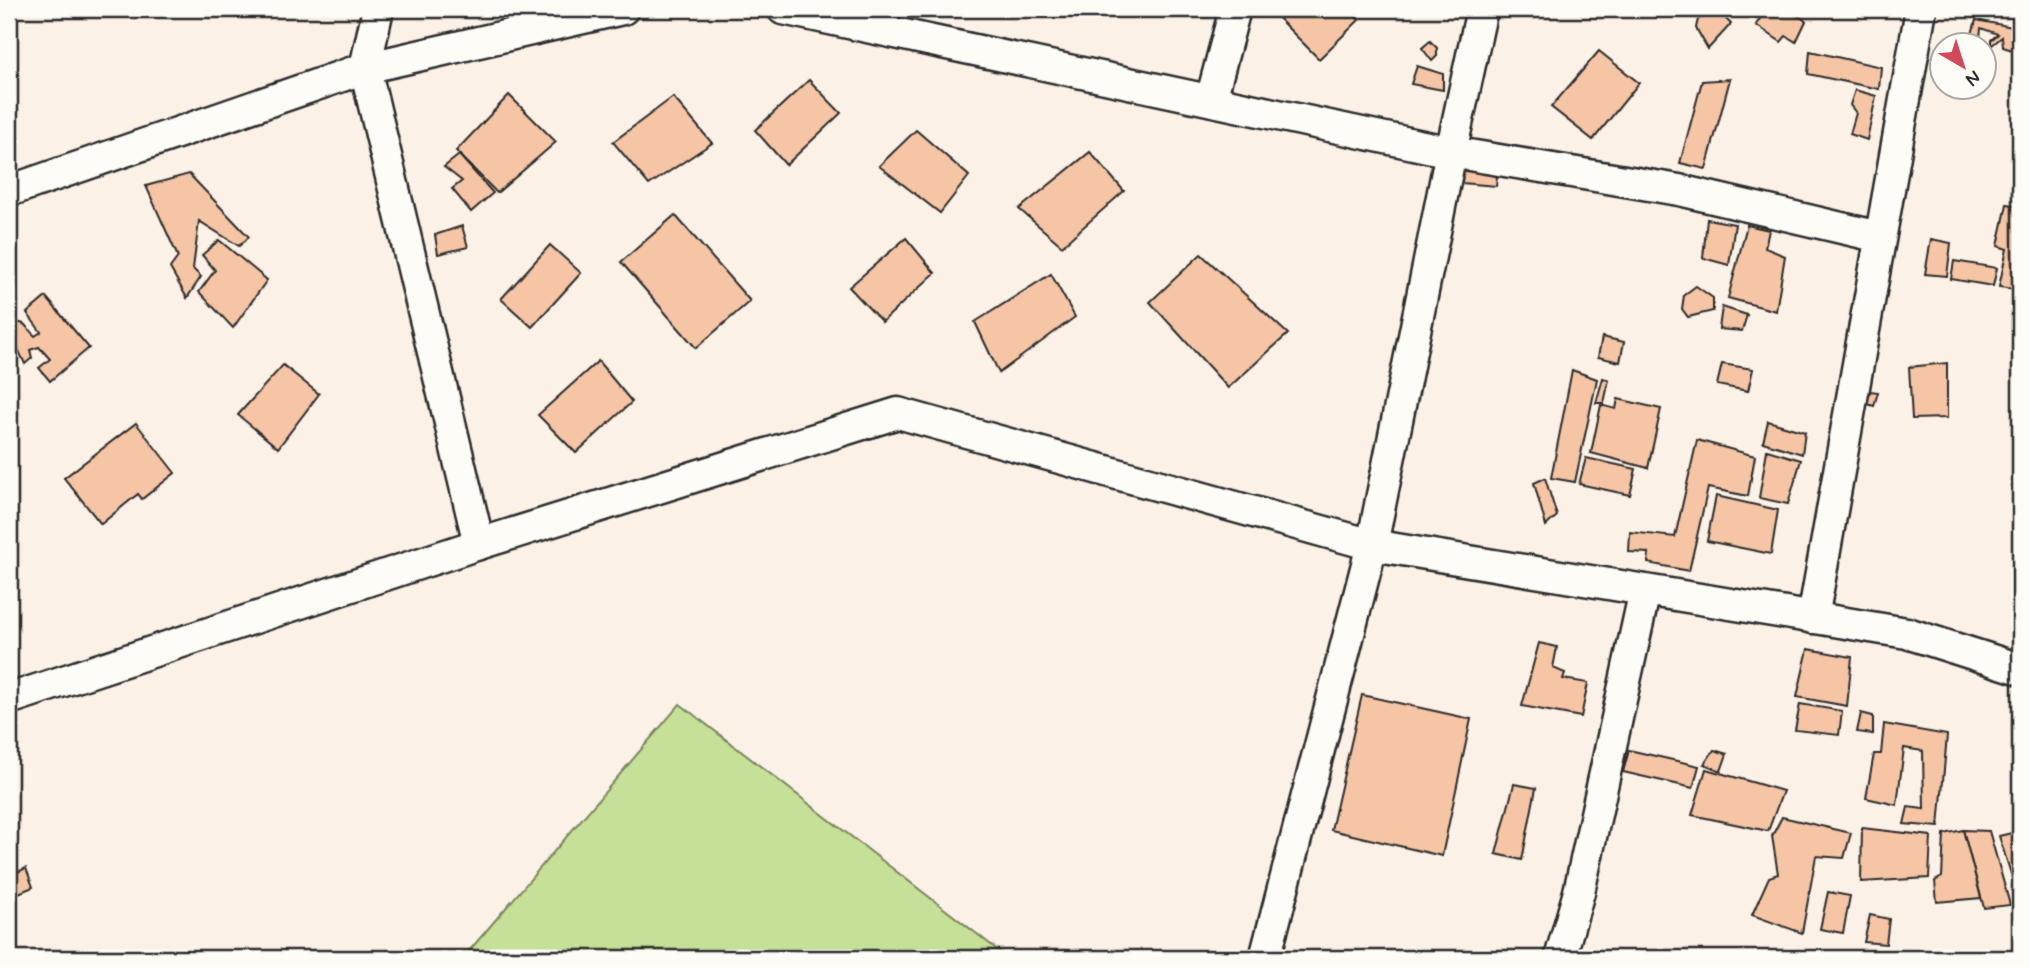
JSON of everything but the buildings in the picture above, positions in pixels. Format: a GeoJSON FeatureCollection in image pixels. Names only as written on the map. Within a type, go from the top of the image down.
{"type":"FeatureCollection","features":[{"type":"Feature","properties":{"kind":"street"},"geometry":{"type":"LineString","coordinates":[[378,9],[365,68],[480,544]]}},
{"type":"Feature","properties":{"kind":"street"},"geometry":{"type":"LineString","coordinates":[[9,191],[365,68],[623,9]]}},
{"type":"Feature","properties":{"kind":"street"},"geometry":{"type":"LineString","coordinates":[[783,9],[1451,152],[1679,190],[1880,237]]}},
{"type":"Feature","properties":{"kind":"street"},"geometry":{"type":"LineString","coordinates":[[1211,100],[1235,9]]}},
{"type":"Feature","properties":{"kind":"street"},"geometry":{"type":"LineString","coordinates":[[1265,958],[1372,545],[1482,9]]}},
{"type":"Feature","properties":{"kind":"street"},"geometry":{"type":"LineString","coordinates":[[1813,618],[1921,9]]}},
{"type":"Feature","properties":{"kind":"street"},"geometry":{"type":"LineString","coordinates":[[9,699],[480,544],[898,413],[1372,545],[1907,633],[2020,669]]}},
{"type":"Feature","properties":{"kind":"street"},"geometry":{"type":"LineString","coordinates":[[1560,958],[1579,892],[1645,590]]}},
{"type":"Feature","properties":{"kind":"green space"},"geometry":{"type":"Polygon","coordinates":[[[680,704],[1008,958],[463,958],[680,704]]]}}]}
